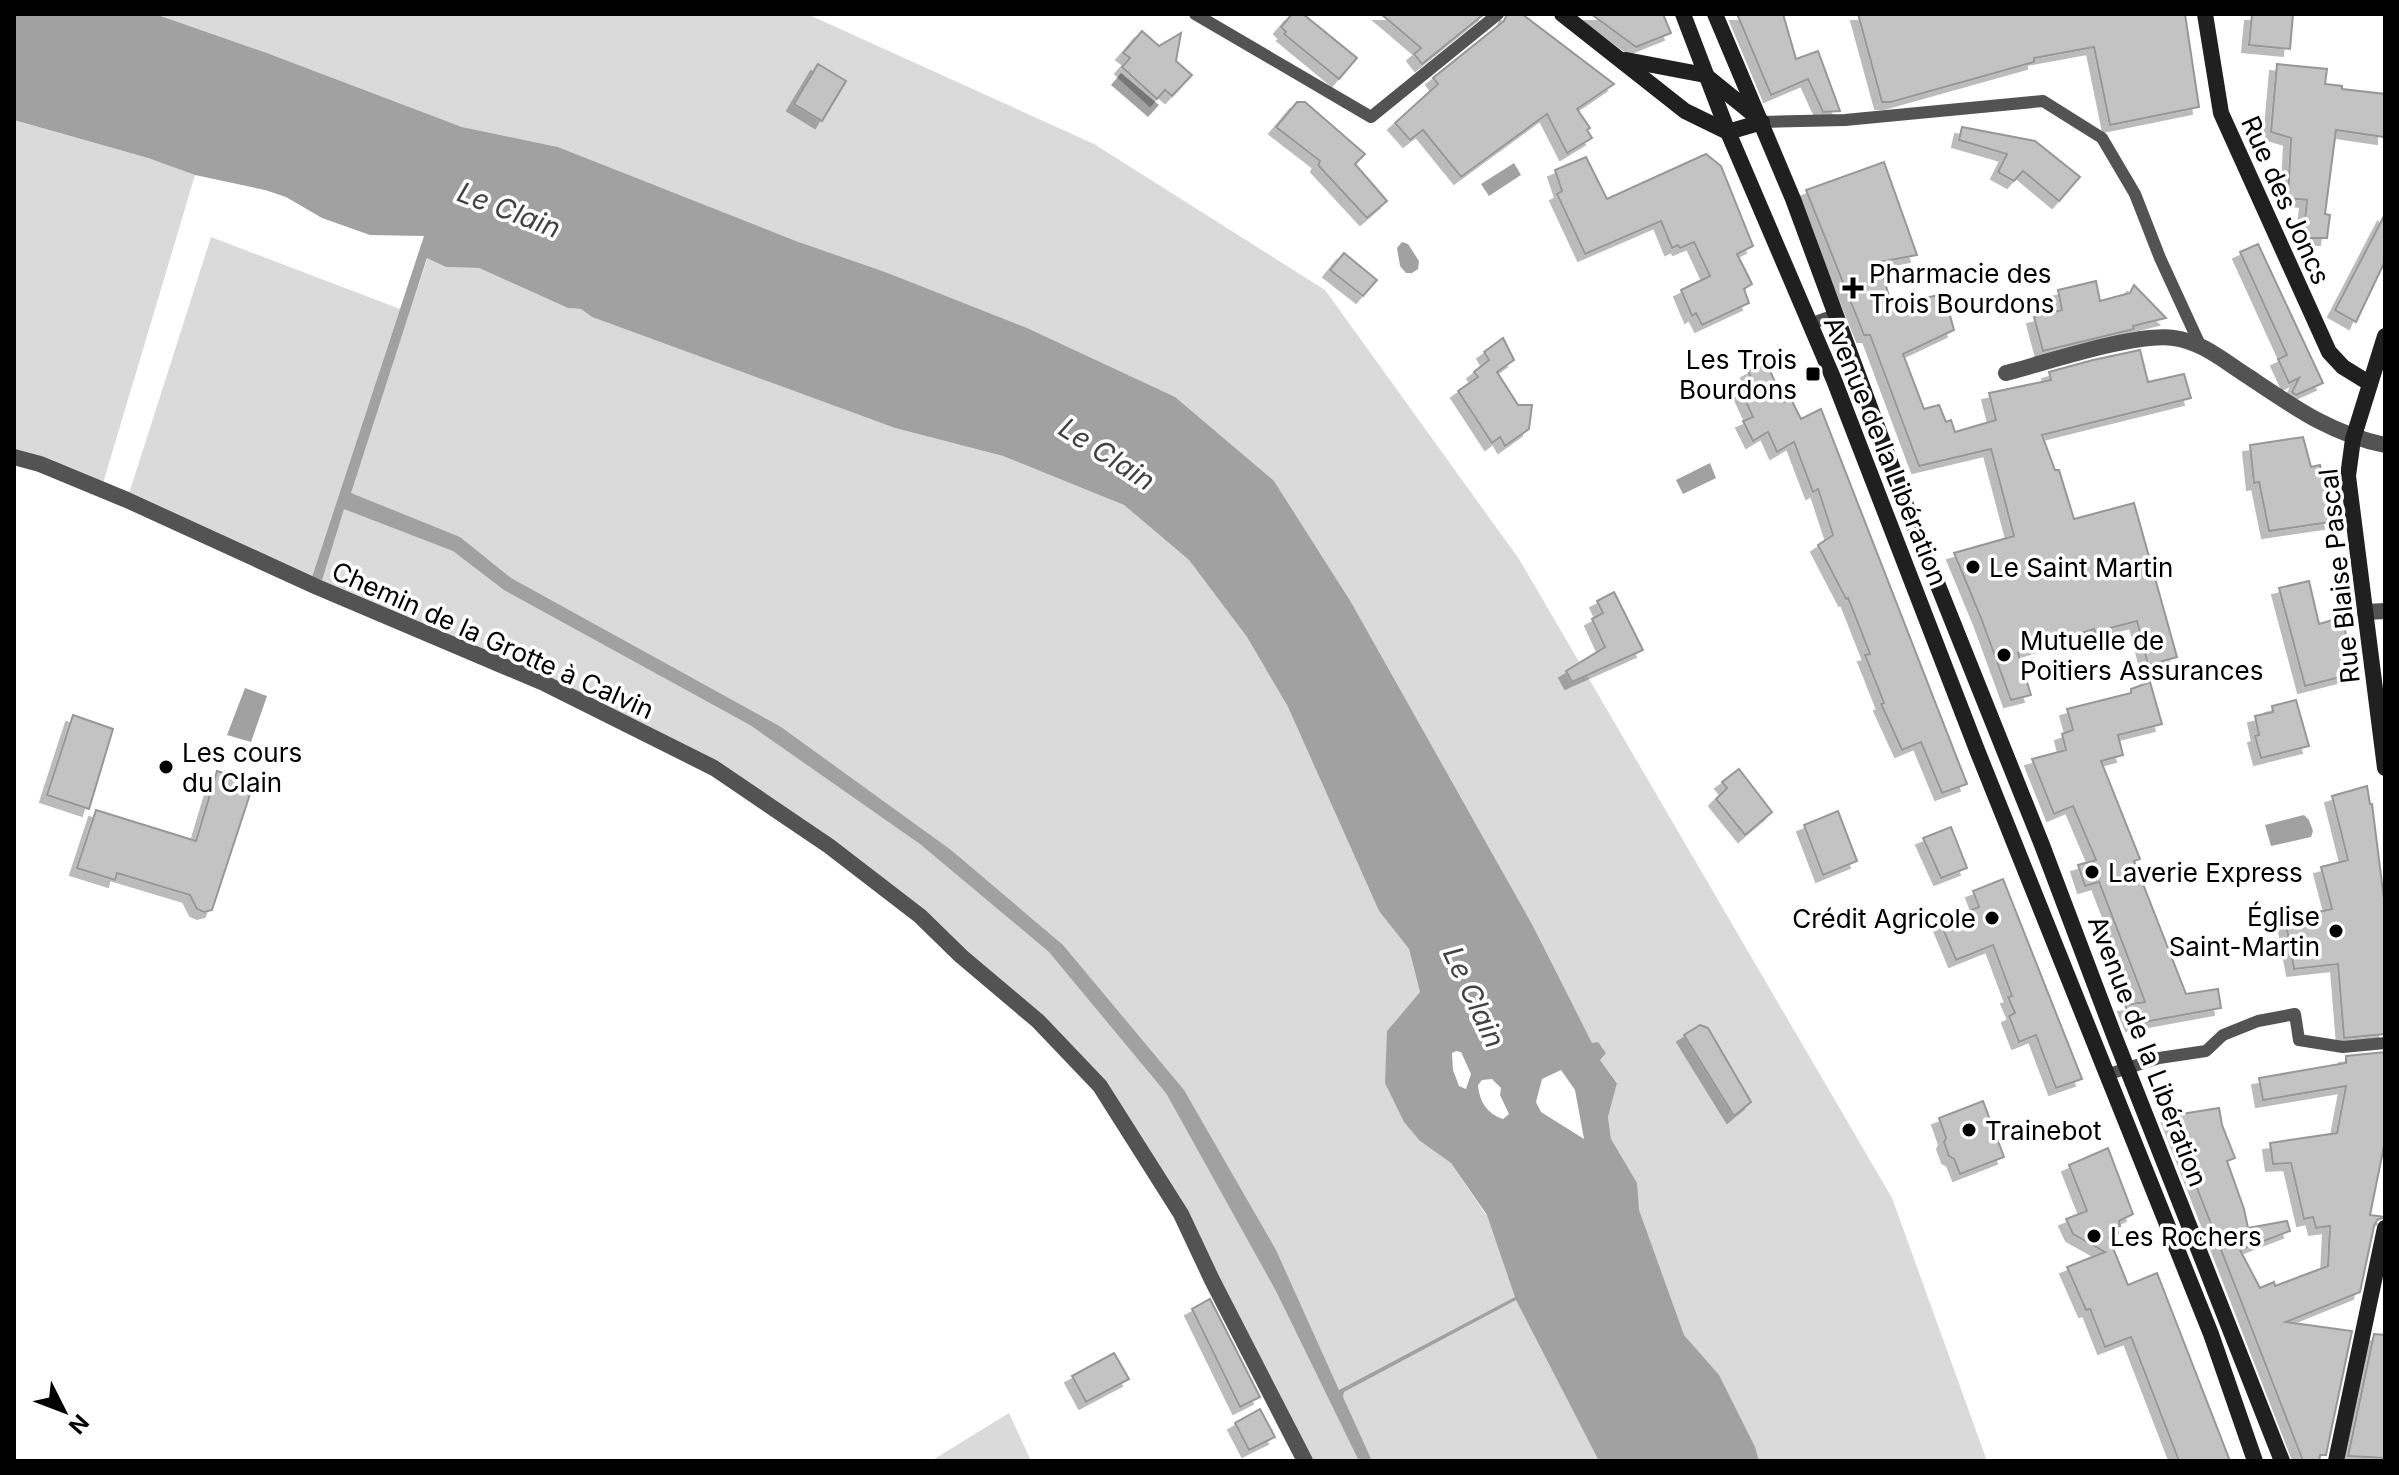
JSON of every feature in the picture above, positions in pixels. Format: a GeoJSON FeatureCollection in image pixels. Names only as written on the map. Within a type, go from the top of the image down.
{"type":"FeatureCollection","features":[{"type":"Feature","properties":{"kind":"main road"},"geometry":{"type":"LineString","coordinates":[[1562,14],[1685,111],[1728,132],[1762,122]]}},
{"type":"Feature","properties":{"kind":"main road","name":"Avenue de la Libération"},"geometry":{"type":"LineString","coordinates":[[1683,14],[1728,132],[1810,324],[2211,1334],[2255,1461]]}},
{"type":"Feature","properties":{"kind":"main road","name":"Avenue de la Libération"},"geometry":{"type":"LineString","coordinates":[[1715,14],[1762,122],[1937,583],[2282,1461]]}},
{"type":"Feature","properties":{"kind":"main road","name":"Rue des Joncs"},"geometry":{"type":"LineString","coordinates":[[2205,14],[2221,113],[2237,152],[2329,352],[2343,367],[2369,383]]}},
{"type":"Feature","properties":{"kind":"main road"},"geometry":{"type":"LineString","coordinates":[[1621,59],[1705,75],[1762,122]]}},
{"type":"Feature","properties":{"kind":"main road","name":"Rue Blaise Pascal"},"geometry":{"type":"LineString","coordinates":[[2385,336],[2353,439],[2348,476],[2385,768]]}},
{"type":"Feature","properties":{"kind":"main road"},"geometry":{"type":"LineString","coordinates":[[2336,1461],[2385,1228]]}},
{"type":"Feature","properties":{"kind":"street"},"geometry":{"type":"LineString","coordinates":[[2006,373],[2123,343],[2172,338],[2200,345],[2328,427],[2353,439],[2385,445]]}},
{"type":"Feature","properties":{"kind":"street","name":"Chemin de la Grotte à Calvin"},"geometry":{"type":"LineString","coordinates":[[14,457],[40,464],[127,500],[317,587],[546,684],[714,768],[829,846],[920,916],[961,956],[1038,1021],[1100,1086],[1176,1206],[1305,1461]]}},
{"type":"Feature","properties":{"kind":"street"},"geometry":{"type":"LineString","coordinates":[[2365,612],[2385,611]]}},
{"type":"Feature","properties":{"kind":"lane"},"geometry":{"type":"LineString","coordinates":[[1195,14],[1371,117],[1498,14]]}},
{"type":"Feature","properties":{"kind":"lane"},"geometry":{"type":"LineString","coordinates":[[1762,122],[1845,120],[2043,101],[2102,138],[2135,194],[2200,345]]}},
{"type":"Feature","properties":{"kind":"lane"},"geometry":{"type":"LineString","coordinates":[[1810,324],[1835,315]]}},
{"type":"Feature","properties":{"kind":"lane"},"geometry":{"type":"LineString","coordinates":[[1915,590],[1937,583]]}},
{"type":"Feature","properties":{"kind":"lane"},"geometry":{"type":"LineString","coordinates":[[1977,750],[2001,741]]}},
{"type":"Feature","properties":{"kind":"lane"},"geometry":{"type":"LineString","coordinates":[[2076,999],[2097,991]]}},
{"type":"Feature","properties":{"kind":"lane"},"geometry":{"type":"LineString","coordinates":[[2106,1075],[2159,1058],[2206,1051],[2223,1035],[2258,1021],[2295,1014],[2299,1040],[2343,1047],[2385,1043]]}},
{"type":"Feature","properties":{"kind":"lane"},"geometry":{"type":"LineString","coordinates":[[2166,1223],[2187,1216]]}},
{"type":"Feature","properties":{"kind":"shaded area"},"geometry":{"type":"Polygon","coordinates":[[[155,14],[807,14],[1094,144],[1325,290],[1519,559],[1892,1198],[1987,1461],[1314,1461],[1100,1086],[961,956],[714,768],[317,587],[428,257],[446,267],[479,268],[568,308],[581,309],[592,317],[895,428],[1003,456],[1124,505],[1189,560],[1247,637],[1288,707],[1379,911],[1409,949],[1420,992],[1387,1031],[1420,1141],[1451,1163],[1486,1215],[1611,1139],[1608,1117],[1617,1082],[1600,1060],[1533,926],[1351,602],[1274,481],[885,272],[796,241],[558,147],[462,127],[155,14]]]}},
{"type":"Feature","properties":{"kind":"shaded area"},"geometry":{"type":"Polygon","coordinates":[[[14,120],[148,158],[195,175],[101,490],[14,457],[14,120]]]}},
{"type":"Feature","properties":{"kind":"shaded area"},"geometry":{"type":"Polygon","coordinates":[[[211,237],[400,309],[312,577],[127,500],[211,237]]]}},
{"type":"Feature","properties":{"kind":"shaded area"},"geometry":{"type":"Polygon","coordinates":[[[1009,1413],[1031,1461],[931,1461],[1009,1413]]]}},
{"type":"Feature","properties":{"kind":"water","name":"Le Clain"},"geometry":{"type":"Polygon","coordinates":[[[14,14],[155,14],[462,127],[558,147],[1027,328],[1175,397],[1274,481],[1351,602],[1533,926],[1592,1043],[1598,1042],[1606,1053],[1600,1060],[1617,1083],[1608,1117],[1611,1139],[1637,1183],[1639,1210],[1684,1335],[1719,1375],[1759,1461],[1599,1461],[1516,1300],[1344,1392],[1343,1397],[1372,1461],[1359,1461],[1276,1291],[1166,1093],[1049,952],[920,844],[750,725],[504,590],[453,551],[344,509],[322,580],[312,577],[424,236],[370,235],[322,218],[286,197],[265,190],[195,175],[148,158],[14,120],[14,14]],[[427,258],[351,493],[460,537],[511,578],[781,727],[951,850],[1063,945],[1184,1090],[1276,1250],[1339,1390],[1515,1297],[1487,1215],[1451,1163],[1420,1141],[1404,1122],[1385,1083],[1387,1031],[1420,992],[1409,949],[1379,911],[1288,707],[1247,637],[1189,560],[1124,505],[1003,456],[895,428],[592,317],[581,309],[568,308],[479,268],[446,267],[427,258]],[[1461,1052],[1452,1053],[1453,1070],[1459,1086],[1466,1089],[1471,1074],[1461,1052]],[[1561,1070],[1542,1079],[1536,1102],[1541,1112],[1584,1139],[1575,1090],[1561,1070]],[[1492,1079],[1482,1080],[1478,1085],[1482,1101],[1492,1114],[1503,1119],[1509,1114],[1500,1095],[1501,1088],[1492,1079]]]}},
{"type":"Feature","properties":{"kind":"water"},"geometry":{"type":"Polygon","coordinates":[[[1121,73],[1159,105],[1148,117],[1111,85],[1121,73]]]}},
{"type":"Feature","properties":{"kind":"water"},"geometry":{"type":"Polygon","coordinates":[[[1514,163],[1521,175],[1489,196],[1481,184],[1514,163]]]}},
{"type":"Feature","properties":{"kind":"water"},"geometry":{"type":"Polygon","coordinates":[[[1402,242],[1408,244],[1419,261],[1418,269],[1412,273],[1406,273],[1400,266],[1397,248],[1402,242]]]}},
{"type":"Feature","properties":{"kind":"water"},"geometry":{"type":"Polygon","coordinates":[[[1710,463],[1716,478],[1683,494],[1676,480],[1710,463]]]}},
{"type":"Feature","properties":{"kind":"water"},"geometry":{"type":"Polygon","coordinates":[[[245,688],[267,696],[251,742],[227,735],[245,688]]]}},
{"type":"Feature","properties":{"kind":"water"},"geometry":{"type":"Polygon","coordinates":[[[2304,815],[2313,831],[2311,837],[2271,846],[2265,825],[2304,815]]]}},
{"type":"Feature","properties":{"kind":"building"},"geometry":{"type":"Polygon","coordinates":[[[1292,14],[1303,14],[1357,58],[1339,79],[1284,34],[1286,32],[1281,27],[1292,14]]]}},
{"type":"Feature","properties":{"kind":"building"},"geometry":{"type":"Polygon","coordinates":[[[1381,14],[1484,14],[1422,64],[1414,54],[1421,48],[1381,14]]]}},
{"type":"Feature","properties":{"kind":"building"},"geometry":{"type":"Polygon","coordinates":[[[1507,14],[1522,14],[1614,84],[1577,109],[1590,128],[1587,130],[1592,138],[1567,153],[1547,114],[1461,177],[1423,130],[1410,140],[1395,123],[1438,84],[1433,78],[1504,21],[1507,14]]]}},
{"type":"Feature","properties":{"kind":"building"},"geometry":{"type":"Polygon","coordinates":[[[1591,14],[1663,14],[1671,33],[1636,47],[1591,14]]]}},
{"type":"Feature","properties":{"kind":"building"},"geometry":{"type":"Polygon","coordinates":[[[1737,14],[1783,14],[1796,59],[1818,51],[1840,111],[1823,112],[1808,79],[1771,95],[1737,14]]]}},
{"type":"Feature","properties":{"kind":"building"},"geometry":{"type":"Polygon","coordinates":[[[1858,14],[2185,14],[2199,107],[2110,125],[2094,47],[2034,58],[2034,62],[1882,102],[1858,14]]]}},
{"type":"Feature","properties":{"kind":"building"},"geometry":{"type":"Polygon","coordinates":[[[2252,14],[2293,14],[2290,49],[2249,45],[2252,14]]]}},
{"type":"Feature","properties":{"kind":"building"},"geometry":{"type":"Polygon","coordinates":[[[1142,31],[1159,46],[1181,33],[1176,61],[1192,75],[1172,96],[1165,90],[1157,99],[1122,67],[1130,58],[1123,53],[1142,31]]]}},
{"type":"Feature","properties":{"kind":"building"},"geometry":{"type":"Polygon","coordinates":[[[818,64],[846,81],[822,121],[794,104],[818,64]]]}},
{"type":"Feature","properties":{"kind":"building"},"geometry":{"type":"Polygon","coordinates":[[[2277,64],[2327,69],[2325,84],[2385,94],[2384,137],[2336,130],[2325,214],[2330,215],[2327,238],[2303,238],[2307,200],[2288,198],[2291,138],[2271,132],[2277,64]]]}},
{"type":"Feature","properties":{"kind":"building"},"geometry":{"type":"Polygon","coordinates":[[[1297,102],[1305,102],[1365,154],[1355,164],[1387,201],[1367,218],[1318,165],[1320,161],[1276,127],[1297,102]]]}},
{"type":"Feature","properties":{"kind":"building"},"geometry":{"type":"Polygon","coordinates":[[[1962,127],[2035,141],[2080,177],[2059,201],[2023,171],[2014,181],[1998,172],[2007,154],[1959,140],[1962,127]]]}},
{"type":"Feature","properties":{"kind":"building"},"geometry":{"type":"Polygon","coordinates":[[[1706,154],[1721,166],[1753,246],[1737,254],[1752,284],[1744,289],[1749,303],[1702,325],[1696,313],[1692,316],[1681,290],[1710,276],[1694,242],[1672,248],[1661,221],[1585,254],[1557,194],[1562,191],[1555,170],[1586,157],[1607,199],[1706,154]]]}},
{"type":"Feature","properties":{"kind":"building"},"geometry":{"type":"Polygon","coordinates":[[[1884,162],[1917,255],[1880,262],[1891,305],[1944,294],[1954,330],[1903,354],[1924,409],[1939,405],[1946,422],[1951,420],[1955,432],[1996,420],[1989,393],[2051,380],[2049,372],[2093,360],[2140,350],[2148,382],[2184,374],[2191,398],[2042,435],[2055,470],[2059,470],[2074,519],[2134,503],[2177,657],[2148,665],[2137,621],[2095,632],[2094,629],[2018,653],[2031,695],[2011,700],[1954,553],[2014,536],[1991,449],[1919,466],[1870,335],[1864,335],[1806,190],[1884,162]]]}},
{"type":"Feature","properties":{"kind":"building"},"geometry":{"type":"Polygon","coordinates":[[[2385,214],[2385,261],[2356,322],[2335,310],[2385,214]]]}},
{"type":"Feature","properties":{"kind":"building"},"geometry":{"type":"Polygon","coordinates":[[[2258,244],[2323,383],[2296,395],[2292,392],[2299,378],[2289,383],[2278,359],[2287,355],[2240,252],[2258,244]]]}},
{"type":"Feature","properties":{"kind":"building"},"geometry":{"type":"Polygon","coordinates":[[[1344,253],[1377,280],[1363,296],[1330,270],[1344,253]]]}},
{"type":"Feature","properties":{"kind":"building"},"geometry":{"type":"Polygon","coordinates":[[[2096,281],[2100,301],[2130,293],[2134,285],[2166,318],[2043,351],[2034,317],[2062,310],[2058,290],[2096,281]]]}},
{"type":"Feature","properties":{"kind":"building"},"geometry":{"type":"Polygon","coordinates":[[[1503,338],[1514,360],[1497,372],[1518,405],[1532,405],[1529,429],[1505,446],[1500,437],[1492,443],[1458,391],[1478,377],[1474,372],[1489,360],[1484,352],[1503,338]]]}},
{"type":"Feature","properties":{"kind":"building"},"geometry":{"type":"Polygon","coordinates":[[[1766,362],[1784,402],[1791,399],[1801,419],[1821,409],[1967,784],[1942,793],[1921,742],[1902,750],[1881,704],[1884,703],[1865,655],[1870,654],[1848,598],[1818,545],[1833,535],[1818,489],[1813,492],[1794,442],[1777,452],[1768,432],[1753,441],[1743,421],[1753,417],[1741,391],[1754,384],[1748,371],[1766,362]]]}},
{"type":"Feature","properties":{"kind":"building"},"geometry":{"type":"Polygon","coordinates":[[[2303,437],[2311,467],[2320,465],[2331,522],[2269,531],[2259,482],[2254,483],[2250,445],[2303,437]]]}},
{"type":"Feature","properties":{"kind":"building"},"geometry":{"type":"Polygon","coordinates":[[[2309,581],[2319,624],[2343,617],[2352,674],[2305,686],[2279,588],[2309,581]]]}},
{"type":"Feature","properties":{"kind":"building"},"geometry":{"type":"Polygon","coordinates":[[[1614,592],[1643,650],[1572,682],[1566,671],[1605,647],[1592,619],[1603,613],[1597,601],[1614,592]]]}},
{"type":"Feature","properties":{"kind":"building"},"geometry":{"type":"Polygon","coordinates":[[[2150,682],[2162,724],[2118,735],[2123,755],[2101,761],[2140,859],[2134,861],[2186,994],[2218,989],[2221,1008],[2133,1024],[2125,1005],[2145,1002],[2099,882],[2085,886],[2078,865],[2096,860],[2073,806],[2054,814],[2032,759],[2066,750],[2062,734],[2073,730],[2067,709],[2131,693],[2131,689],[2150,682]]]}},
{"type":"Feature","properties":{"kind":"building"},"geometry":{"type":"Polygon","coordinates":[[[2296,700],[2309,746],[2261,758],[2255,736],[2259,735],[2255,716],[2273,712],[2272,706],[2296,700]]]}},
{"type":"Feature","properties":{"kind":"building"},"geometry":{"type":"Polygon","coordinates":[[[73,715],[113,729],[89,809],[47,795],[73,715]]]}},
{"type":"Feature","properties":{"kind":"building"},"geometry":{"type":"Polygon","coordinates":[[[1739,769],[1772,812],[1745,835],[1716,799],[1727,788],[1722,782],[1739,769]]]}},
{"type":"Feature","properties":{"kind":"building"},"geometry":{"type":"Polygon","coordinates":[[[217,771],[254,782],[212,910],[204,912],[197,909],[190,895],[117,873],[115,880],[77,868],[96,810],[196,841],[217,771]]]}},
{"type":"Feature","properties":{"kind":"building"},"geometry":{"type":"Polygon","coordinates":[[[2367,786],[2385,907],[2385,1034],[2344,1038],[2338,964],[2294,969],[2285,919],[2332,909],[2321,867],[2348,860],[2332,796],[2367,786]]]}},
{"type":"Feature","properties":{"kind":"building"},"geometry":{"type":"Polygon","coordinates":[[[1838,811],[1857,861],[1823,875],[1804,825],[1838,811]]]}},
{"type":"Feature","properties":{"kind":"building"},"geometry":{"type":"Polygon","coordinates":[[[1951,827],[1967,868],[1941,878],[1923,838],[1951,827]]]}},
{"type":"Feature","properties":{"kind":"building"},"geometry":{"type":"Polygon","coordinates":[[[2003,879],[2082,1079],[2056,1088],[2036,1035],[2019,1042],[2009,1016],[2015,1013],[2008,997],[2012,996],[1993,945],[1956,960],[1940,922],[1979,907],[1973,891],[2003,879]]]}},
{"type":"Feature","properties":{"kind":"building"},"geometry":{"type":"Polygon","coordinates":[[[1700,1025],[1708,1028],[1751,1102],[1734,1116],[1684,1035],[1700,1025]]]}},
{"type":"Feature","properties":{"kind":"building"},"geometry":{"type":"Polygon","coordinates":[[[2385,1052],[2385,1141],[2370,1215],[2385,1217],[2377,1220],[2374,1226],[2360,1292],[2286,1322],[2352,1331],[2326,1455],[2320,1455],[2319,1461],[2303,1461],[2169,1116],[2219,1108],[2235,1158],[2227,1161],[2248,1228],[2287,1221],[2290,1231],[2240,1250],[2260,1288],[2274,1282],[2275,1286],[2328,1266],[2330,1226],[2316,1228],[2313,1217],[2304,1219],[2291,1163],[2273,1164],[2270,1143],[2337,1133],[2346,1086],[2263,1100],[2259,1078],[2346,1063],[2346,1056],[2385,1052]]]}},
{"type":"Feature","properties":{"kind":"building","name":"Trainebot"},"geometry":{"type":"Polygon","coordinates":[[[1983,1101],[2004,1157],[1960,1174],[1954,1159],[1949,1156],[1939,1118],[1983,1101]]]}},
{"type":"Feature","properties":{"kind":"building"},"geometry":{"type":"Polygon","coordinates":[[[2108,1148],[2133,1214],[2119,1221],[2120,1226],[2116,1227],[2118,1233],[2109,1238],[2128,1285],[2157,1273],[2230,1461],[2179,1461],[2131,1337],[2105,1347],[2090,1309],[2086,1310],[2067,1267],[2105,1252],[2073,1234],[2066,1219],[2087,1211],[2069,1165],[2108,1148]]]}},
{"type":"Feature","properties":{"kind":"building"},"geometry":{"type":"Polygon","coordinates":[[[1210,1299],[1260,1397],[1240,1407],[1192,1309],[1210,1299]]]}},
{"type":"Feature","properties":{"kind":"building"},"geometry":{"type":"Polygon","coordinates":[[[2374,1334],[2385,1335],[2385,1458],[2348,1456],[2374,1334]]]}},
{"type":"Feature","properties":{"kind":"building"},"geometry":{"type":"Polygon","coordinates":[[[1114,1353],[1129,1379],[1086,1402],[1072,1376],[1114,1353]]]}},
{"type":"Feature","properties":{"kind":"building"},"geometry":{"type":"Polygon","coordinates":[[[1260,1409],[1275,1437],[1249,1450],[1235,1423],[1260,1409]]]}},
{"type":"Feature","properties":{"kind":"place","name":"Pharmacie des Trois Bourdons"},"geometry":{"type":"Point","coordinates":[1853,288]}},
{"type":"Feature","properties":{"kind":"place","name":"Les Trois Bourdons"},"geometry":{"type":"Point","coordinates":[1813,374]}},
{"type":"Feature","properties":{"kind":"place","name":"Le Saint Martin"},"geometry":{"type":"Point","coordinates":[1973,567]}},
{"type":"Feature","properties":{"kind":"place","name":"Mutuelle de Poitiers Assurances"},"geometry":{"type":"Point","coordinates":[2004,655]}},
{"type":"Feature","properties":{"kind":"place","name":"Les cours du Clain"},"geometry":{"type":"Point","coordinates":[166,767]}},
{"type":"Feature","properties":{"kind":"place","name":"Laverie Express"},"geometry":{"type":"Point","coordinates":[2092,872]}},
{"type":"Feature","properties":{"kind":"place","name":"Crédit Agricole"},"geometry":{"type":"Point","coordinates":[1992,918]}},
{"type":"Feature","properties":{"kind":"place","name":"Église Saint-Martin"},"geometry":{"type":"Point","coordinates":[2336,931]}},
{"type":"Feature","properties":{"kind":"place","name":"Trainebot"},"geometry":{"type":"Point","coordinates":[1969,1130]}},
{"type":"Feature","properties":{"kind":"place","name":"Les Rochers"},"geometry":{"type":"Point","coordinates":[2094,1236]}}]}
